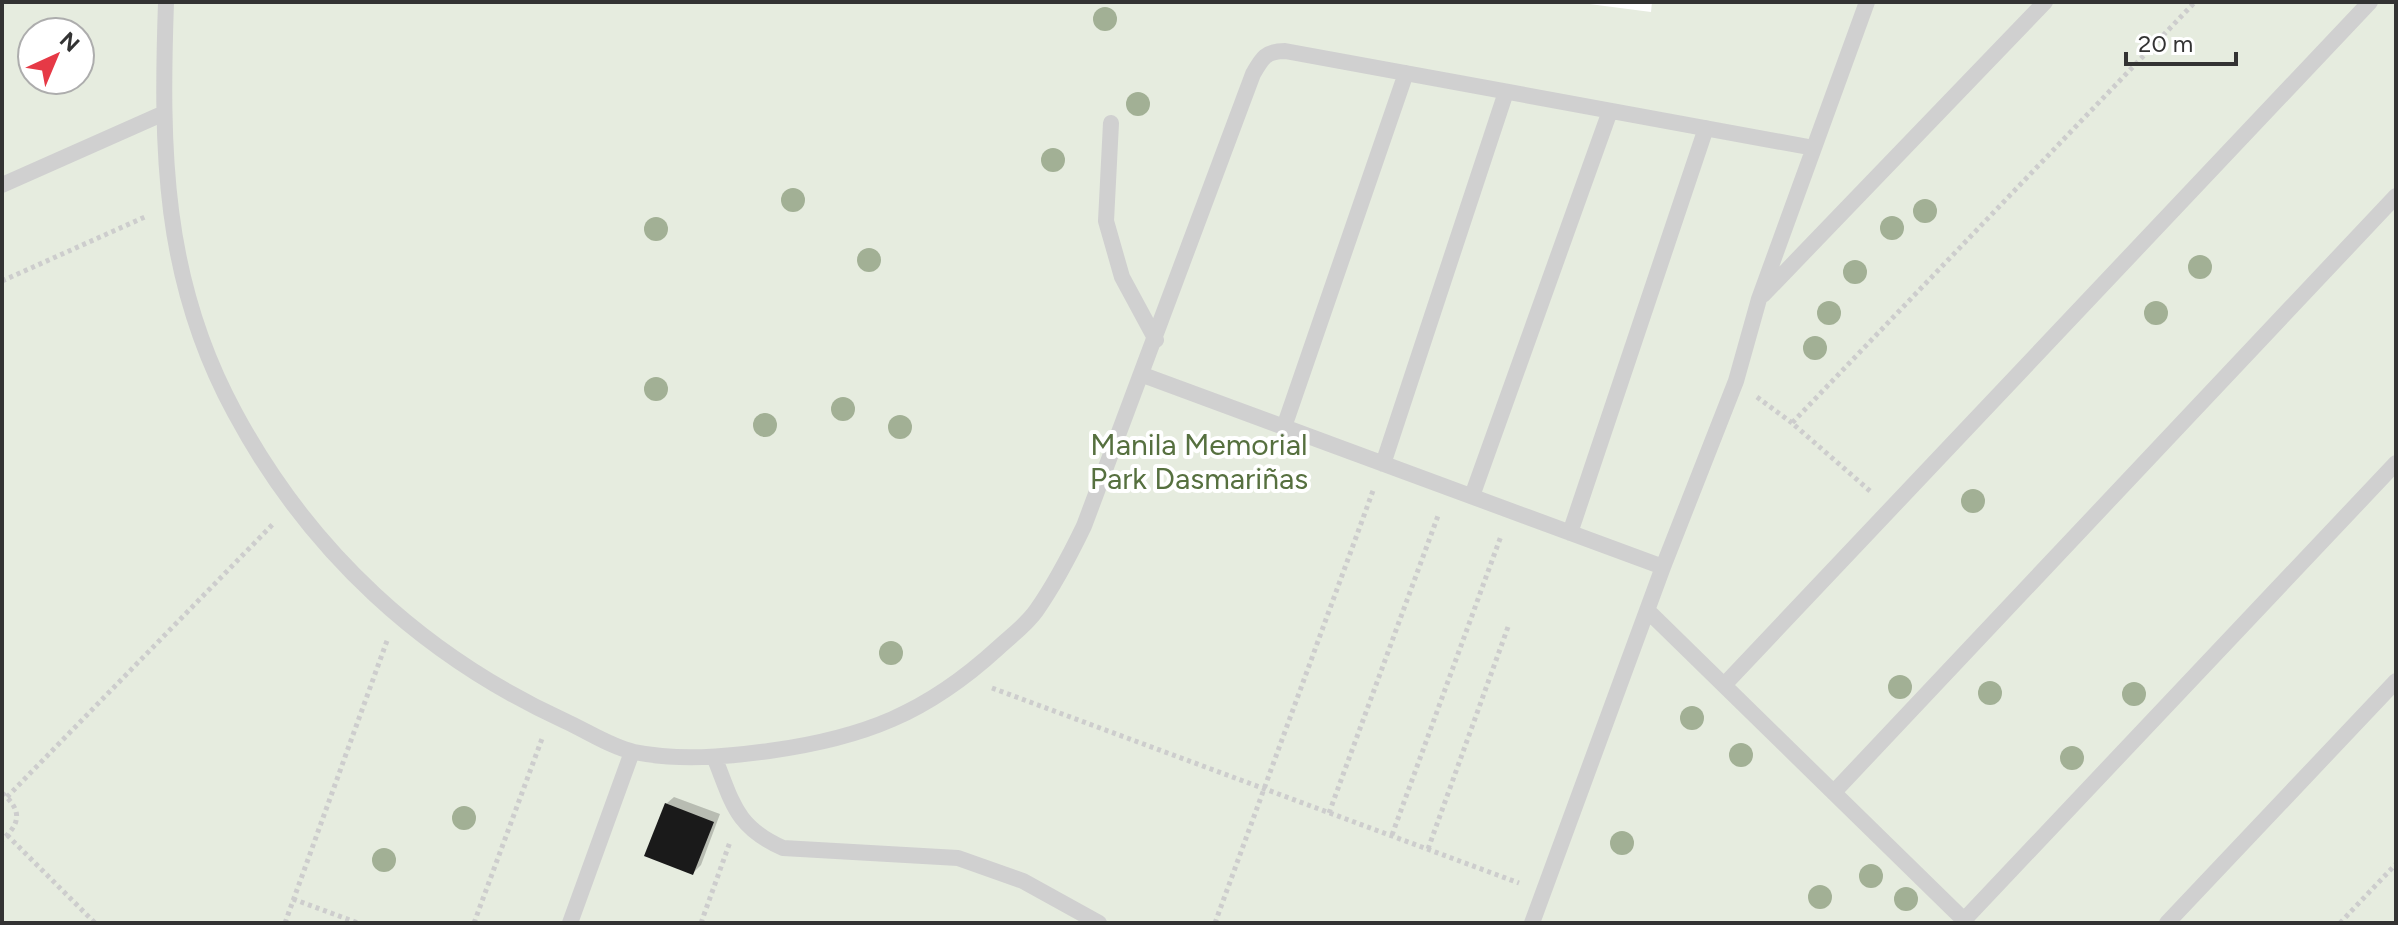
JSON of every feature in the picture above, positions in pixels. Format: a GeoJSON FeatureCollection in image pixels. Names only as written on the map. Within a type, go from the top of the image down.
{"type":"FeatureCollection","features":[{"type":"Feature","properties":{"kind":"lane"},"geometry":{"type":"LineString","coordinates":[[166,2],[162,114],[168,207],[182,274],[205,349],[233,410],[267,470],[359,583],[397,615],[475,674],[632,752],[715,759],[803,746],[878,728],[965,678],[1034,613],[1084,526],[1253,74],[1263,56],[1285,51],[1814,148]]}},
{"type":"Feature","properties":{"kind":"lane"},"geometry":{"type":"LineString","coordinates":[[1532,923],[1663,567],[1736,381],[1759,299],[1867,2]]}},
{"type":"Feature","properties":{"kind":"lane"},"geometry":{"type":"LineString","coordinates":[[1759,299],[2045,2]]}},
{"type":"Feature","properties":{"kind":"lane"},"geometry":{"type":"LineString","coordinates":[[1725,684],[2370,2]]}},
{"type":"Feature","properties":{"kind":"lane"},"geometry":{"type":"LineString","coordinates":[[1284,427],[1406,73]]}},
{"type":"Feature","properties":{"kind":"lane"},"geometry":{"type":"LineString","coordinates":[[1383,464],[1506,92]]}},
{"type":"Feature","properties":{"kind":"lane"},"geometry":{"type":"LineString","coordinates":[[1472,496],[1610,111]]}},
{"type":"Feature","properties":{"kind":"lane"},"geometry":{"type":"LineString","coordinates":[[2,185],[162,114]]}},
{"type":"Feature","properties":{"kind":"lane"},"geometry":{"type":"LineString","coordinates":[[1111,123],[1106,221],[1122,277],[1156,340]]}},
{"type":"Feature","properties":{"kind":"lane"},"geometry":{"type":"LineString","coordinates":[[1570,533],[1706,128]]}},
{"type":"Feature","properties":{"kind":"lane"},"geometry":{"type":"LineString","coordinates":[[1834,792],[2396,196]]}},
{"type":"Feature","properties":{"kind":"lane"},"geometry":{"type":"LineString","coordinates":[[1143,375],[1663,567]]}},
{"type":"Feature","properties":{"kind":"lane"},"geometry":{"type":"LineString","coordinates":[[1648,611],[1966,922],[2396,463]]}},
{"type":"Feature","properties":{"kind":"lane"},"geometry":{"type":"LineString","coordinates":[[2167,923],[2396,681]]}},
{"type":"Feature","properties":{"kind":"lane"},"geometry":{"type":"LineString","coordinates":[[570,923],[632,752]]}},
{"type":"Feature","properties":{"kind":"lane"},"geometry":{"type":"LineString","coordinates":[[715,759],[738,818],[757,837],[783,848],[958,858],[1023,881],[1099,923]]}},
{"type":"Feature","properties":{"kind":"path"},"geometry":{"type":"LineString","coordinates":[[1792,423],[2195,2]]}},
{"type":"Feature","properties":{"kind":"path"},"geometry":{"type":"LineString","coordinates":[[2,281],[168,207]]}},
{"type":"Feature","properties":{"kind":"path"},"geometry":{"type":"LineString","coordinates":[[1736,381],[1792,423],[1890,509]]}},
{"type":"Feature","properties":{"kind":"path"},"geometry":{"type":"LineString","coordinates":[[1215,923],[1383,464]]}},
{"type":"Feature","properties":{"kind":"path"},"geometry":{"type":"LineString","coordinates":[[1329,813],[1448,488]]}},
{"type":"Feature","properties":{"kind":"path"},"geometry":{"type":"LineString","coordinates":[[95,923],[5,838],[13,831],[18,816],[13,802],[5,795],[292,504]]}},
{"type":"Feature","properties":{"kind":"path"},"geometry":{"type":"LineString","coordinates":[[1392,835],[1510,510]]}},
{"type":"Feature","properties":{"kind":"path"},"geometry":{"type":"LineString","coordinates":[[285,923],[397,615]]}},
{"type":"Feature","properties":{"kind":"path"},"geometry":{"type":"LineString","coordinates":[[1428,849],[1508,627]]}},
{"type":"Feature","properties":{"kind":"path"},"geometry":{"type":"LineString","coordinates":[[965,678],[1544,892]]}},
{"type":"Feature","properties":{"kind":"path"},"geometry":{"type":"LineString","coordinates":[[474,923],[551,714]]}},
{"type":"Feature","properties":{"kind":"path"},"geometry":{"type":"LineString","coordinates":[[701,923],[738,818]]}},
{"type":"Feature","properties":{"kind":"path"},"geometry":{"type":"LineString","coordinates":[[2340,923],[2396,864]]}},
{"type":"Feature","properties":{"kind":"path"},"geometry":{"type":"LineString","coordinates":[[293,899],[358,923]]}},
{"type":"Feature","properties":{"kind":"green space","name":"Manila Memorial Park Dasmariñas"},"geometry":{"type":"Polygon","coordinates":[[[2,2],[1574,2],[1651,12],[1652,2],[2396,2],[2396,923],[2,923],[2,2]]]}},
{"type":"Feature","properties":{"kind":"building"},"geometry":{"type":"Polygon","coordinates":[[[665,803],[714,822],[693,875],[644,856],[665,803]]]}}]}
